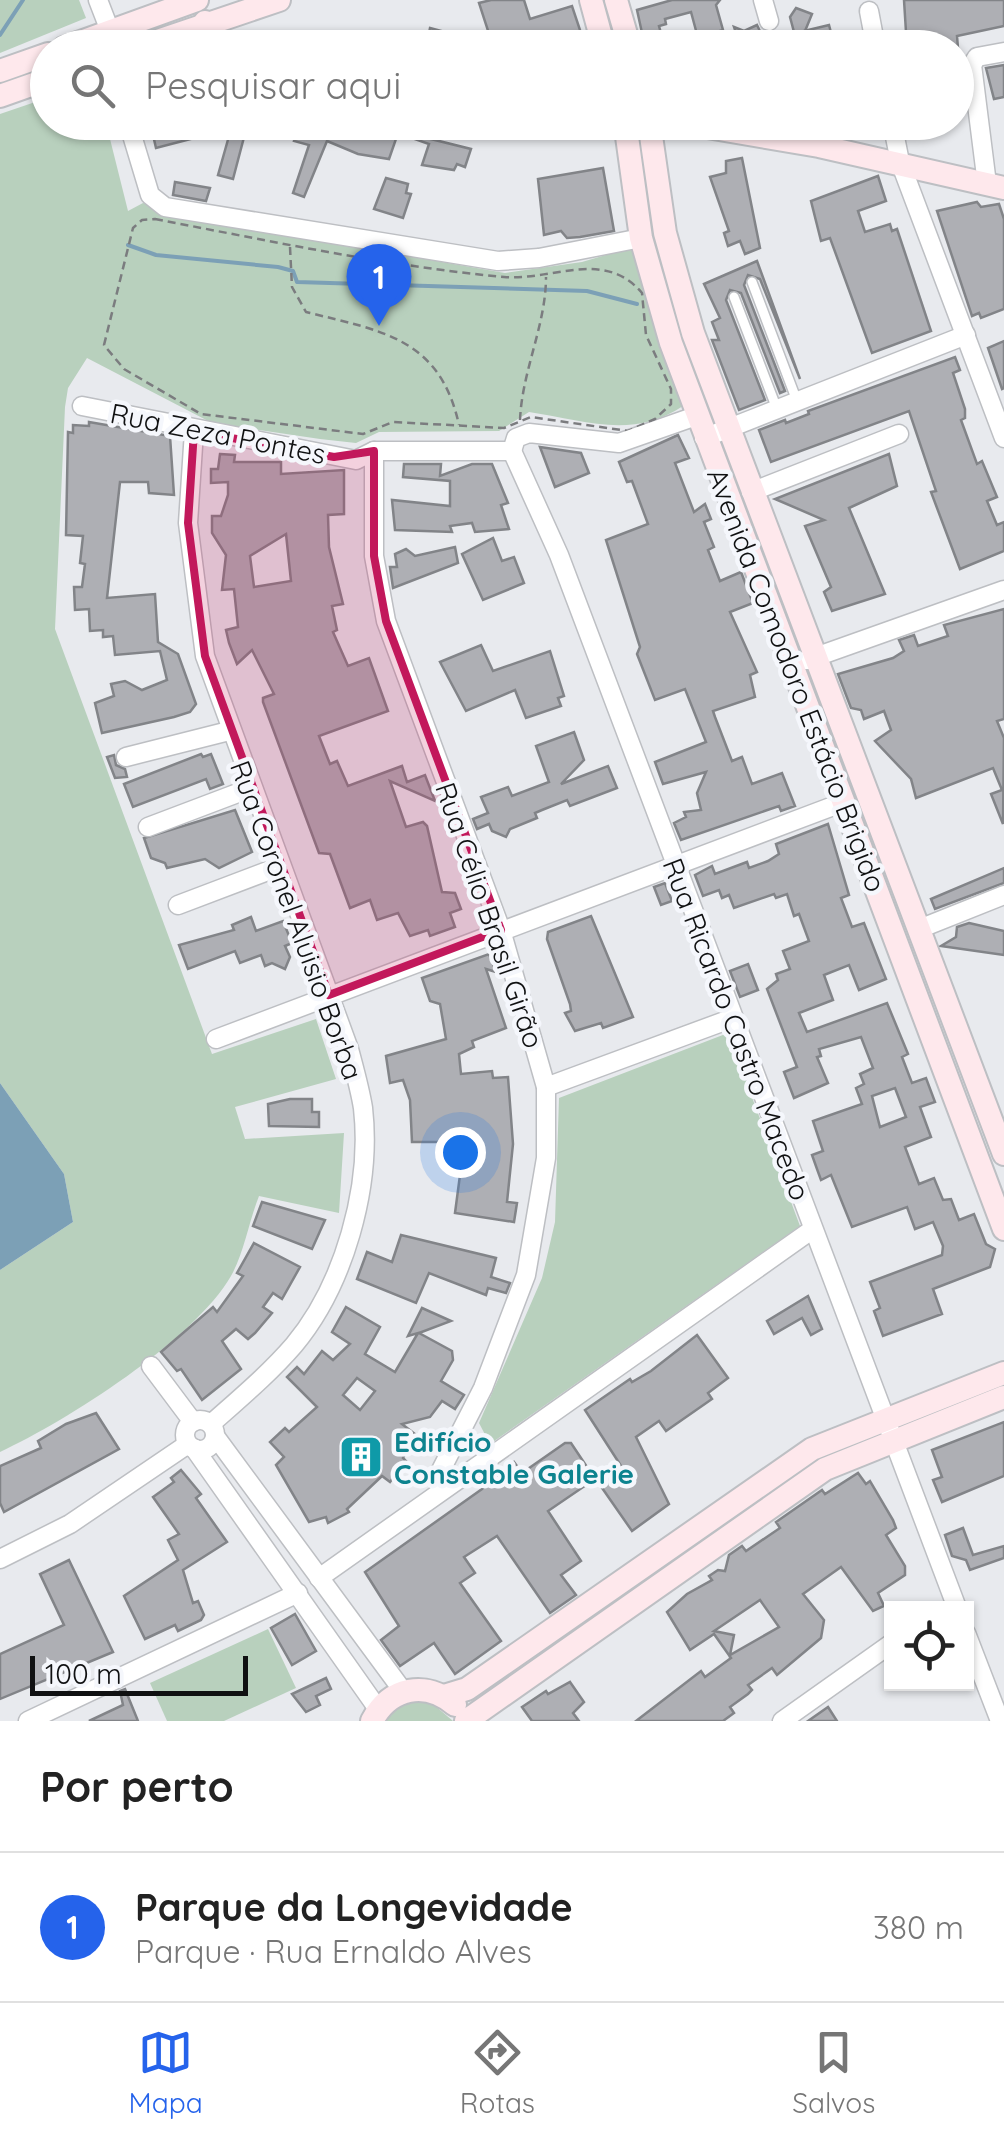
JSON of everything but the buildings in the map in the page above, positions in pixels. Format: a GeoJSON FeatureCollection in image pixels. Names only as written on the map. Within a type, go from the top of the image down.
{"type":"FeatureCollection","features":[{"type":"Feature","properties":{"kind":"main road"},"geometry":{"type":"LineString","coordinates":[[115,30],[201,11],[279,0]]}},
{"type":"Feature","properties":{"kind":"main road"},"geometry":{"type":"LineString","coordinates":[[590,0],[599,30]]}},
{"type":"Feature","properties":{"kind":"main road"},"geometry":{"type":"LineString","coordinates":[[616,0],[625,30]]}},
{"type":"Feature","properties":{"kind":"main road"},"geometry":{"type":"LineString","coordinates":[[168,30],[201,11]]}},
{"type":"Feature","properties":{"kind":"main road"},"geometry":{"type":"LineString","coordinates":[[0,71],[30,60]]}},
{"type":"Feature","properties":{"kind":"main road"},"geometry":{"type":"LineString","coordinates":[[0,96],[30,85]]}},
{"type":"Feature","properties":{"kind":"main road","name":"Avenida Comodoro Estácio Brigido"},"geometry":{"type":"LineString","coordinates":[[628,140],[654,294],[700,427],[1004,1228]]}},
{"type":"Feature","properties":{"kind":"main road","name":"Avenida Comodoro Estácio Brigido"},"geometry":{"type":"LineString","coordinates":[[652,140],[677,282],[751,492],[918,929],[999,1124],[1004,1154]]}},
{"type":"Feature","properties":{"kind":"main road"},"geometry":{"type":"LineString","coordinates":[[778,140],[900,162],[995,186]]}},
{"type":"Feature","properties":{"kind":"main road"},"geometry":{"type":"LineString","coordinates":[[444,1696],[467,1689],[630,1590],[781,1486],[837,1462],[887,1429],[1004,1373]]}},
{"type":"Feature","properties":{"kind":"main road"},"geometry":{"type":"LineString","coordinates":[[887,1429],[1004,1398]]}},
{"type":"Feature","properties":{"kind":"main road"},"geometry":{"type":"LineString","coordinates":[[375,1715],[403,1691],[424,1689],[444,1696],[466,1721],[630,1590]]}},
{"type":"Feature","properties":{"kind":"street"},"geometry":{"type":"LineString","coordinates":[[98,0],[110,30]]}},
{"type":"Feature","properties":{"kind":"street"},"geometry":{"type":"LineString","coordinates":[[763,0],[769,20]]}},
{"type":"Feature","properties":{"kind":"street"},"geometry":{"type":"LineString","coordinates":[[869,11],[873,30]]}},
{"type":"Feature","properties":{"kind":"street"},"geometry":{"type":"LineString","coordinates":[[974,62],[977,57],[1004,52]]}},
{"type":"Feature","properties":{"kind":"street"},"geometry":{"type":"LineString","coordinates":[[974,76],[995,186]]}},
{"type":"Feature","properties":{"kind":"street"},"geometry":{"type":"LineString","coordinates":[[134,140],[150,194],[165,207],[498,260],[539,258],[642,238]]}},
{"type":"Feature","properties":{"kind":"street"},"geometry":{"type":"LineString","coordinates":[[896,140],[900,162],[966,335],[998,404],[1004,438]]}},
{"type":"Feature","properties":{"kind":"street","name":"Rua Zeza Pontes"},"geometry":{"type":"LineString","coordinates":[[82,406],[356,460],[374,451],[512,451],[516,438],[529,432],[619,443],[700,427],[728,428],[966,335]]}},
{"type":"Feature","properties":{"kind":"street","name":"Rua Coronel Aluisio Borba"},"geometry":{"type":"LineString","coordinates":[[191,1446],[210,1446],[206,1428],[294,1344],[332,1284],[345,1247],[365,1149],[362,1107],[349,1049],[229,731],[205,656],[188,523],[194,431]]}},
{"type":"Feature","properties":{"kind":"street"},"geometry":{"type":"LineString","coordinates":[[751,492],[899,434]]}},
{"type":"Feature","properties":{"kind":"street","name":"Rua Célio Brasil Girão"},"geometry":{"type":"LineString","coordinates":[[374,451],[374,556],[386,621],[500,930],[546,1087],[546,1158],[526,1275],[483,1388],[440,1472],[442,1490]]}},
{"type":"Feature","properties":{"kind":"street","name":"Rua Ricardo Castro Macedo"},"geometry":{"type":"LineString","coordinates":[[512,451],[558,555],[949,1601]]}},
{"type":"Feature","properties":{"kind":"street"},"geometry":{"type":"LineString","coordinates":[[792,666],[1004,590]]}},
{"type":"Feature","properties":{"kind":"street"},"geometry":{"type":"LineString","coordinates":[[126,756],[229,731]]}},
{"type":"Feature","properties":{"kind":"street"},"geometry":{"type":"LineString","coordinates":[[148,827],[251,788]]}},
{"type":"Feature","properties":{"kind":"street"},"geometry":{"type":"LineString","coordinates":[[216,1039],[844,802]]}},
{"type":"Feature","properties":{"kind":"street"},"geometry":{"type":"LineString","coordinates":[[178,905],[280,866]]}},
{"type":"Feature","properties":{"kind":"street"},"geometry":{"type":"LineString","coordinates":[[918,929],[1004,894]]}},
{"type":"Feature","properties":{"kind":"street"},"geometry":{"type":"LineString","coordinates":[[546,1087],[733,1018]]}},
{"type":"Feature","properties":{"kind":"street"},"geometry":{"type":"LineString","coordinates":[[970,1136],[999,1124]]}},
{"type":"Feature","properties":{"kind":"street"},"geometry":{"type":"LineString","coordinates":[[318,1578],[813,1230]]}},
{"type":"Feature","properties":{"kind":"street"},"geometry":{"type":"LineString","coordinates":[[150,1366],[206,1428],[403,1691]]}},
{"type":"Feature","properties":{"kind":"street"},"geometry":{"type":"LineString","coordinates":[[206,1428],[186,1432],[191,1446],[332,1641],[375,1715]]}},
{"type":"Feature","properties":{"kind":"street"},"geometry":{"type":"LineString","coordinates":[[0,1559],[85,1515],[191,1446]]}},
{"type":"Feature","properties":{"kind":"street"},"geometry":{"type":"LineString","coordinates":[[273,1558],[293,1543]]}},
{"type":"Feature","properties":{"kind":"street"},"geometry":{"type":"LineString","coordinates":[[28,1721],[298,1592]]}},
{"type":"Feature","properties":{"kind":"street"},"geometry":{"type":"LineString","coordinates":[[332,1641],[354,1625]]}},
{"type":"Feature","properties":{"kind":"street"},"geometry":{"type":"LineString","coordinates":[[782,1721],[884,1649]]}},
{"type":"Feature","properties":{"kind":"street"},"geometry":{"type":"LineString","coordinates":[[974,1654],[1000,1721]]}},
{"type":"Feature","properties":{"kind":"lane"},"geometry":{"type":"LineString","coordinates":[[752,282],[797,401]]}},
{"type":"Feature","properties":{"kind":"lane"},"geometry":{"type":"LineString","coordinates":[[734,297],[777,410]]}},
{"type":"Feature","properties":{"kind":"path"},"geometry":{"type":"LineString","coordinates":[[142,220],[290,245],[509,277],[589,267],[634,283],[642,292],[646,335],[671,389],[672,404],[655,419],[628,431],[531,417],[504,428],[393,422],[363,434],[201,414],[124,369],[104,345],[133,228],[142,220]]}},
{"type":"Feature","properties":{"kind":"path"},"geometry":{"type":"LineString","coordinates":[[290,245],[292,288],[306,312],[386,332],[416,347],[452,390],[460,426]]}},
{"type":"Feature","properties":{"kind":"path"},"geometry":{"type":"LineString","coordinates":[[520,420],[531,347],[546,301],[546,275]]}},
{"type":"Feature","properties":{"kind":"highlighted area"},"geometry":{"type":"Polygon","coordinates":[[[194,431],[334,457],[374,451],[374,556],[386,621],[501,930],[329,995],[205,656],[188,523],[194,431]]]}},
{"type":"Feature","properties":{"kind":"green space"},"geometry":{"type":"Polygon","coordinates":[[[0,0],[79,0],[86,18],[57,30],[30,30],[30,41],[0,53],[0,0]]]}},
{"type":"Feature","properties":{"kind":"green space"},"geometry":{"type":"Polygon","coordinates":[[[30,104],[30,140],[110,140],[128,211],[143,203],[305,238],[505,273],[582,262],[633,247],[683,406],[664,416],[626,425],[588,423],[529,412],[499,431],[379,432],[356,443],[212,423],[87,358],[68,388],[65,407],[55,629],[212,1054],[316,1019],[336,1079],[235,1107],[245,1139],[344,1133],[339,1213],[259,1196],[231,1276],[189,1326],[93,1400],[0,1452],[0,1270],[73,1222],[64,1174],[0,1083],[0,114],[30,104]]]}},
{"type":"Feature","properties":{"kind":"green space"},"geometry":{"type":"Polygon","coordinates":[[[728,1033],[800,1226],[490,1444],[479,1423],[542,1278],[555,1222],[559,1098],[728,1033]]]}},
{"type":"Feature","properties":{"kind":"green space"},"geometry":{"type":"Polygon","coordinates":[[[268,1629],[296,1688],[224,1721],[167,1721],[150,1683],[268,1629]]]}},
{"type":"Feature","properties":{"kind":"green space"},"geometry":{"type":"Polygon","coordinates":[[[427,1699],[453,1721],[381,1721],[401,1701],[427,1699]]]}},
{"type":"Feature","properties":{"kind":"water"},"geometry":{"type":"Polygon","coordinates":[[[0,1083],[64,1174],[73,1222],[0,1270],[0,1083]]]}},
{"type":"Feature","properties":{"kind":"waterway"},"geometry":{"type":"LineString","coordinates":[[0,35],[23,0]]}},
{"type":"Feature","properties":{"kind":"waterway"},"geometry":{"type":"LineString","coordinates":[[128,245],[156,255],[278,267],[293,271],[297,282],[587,291],[637,304]]}},
{"type":"Feature","properties":{"kind":"place","name":"Parque da Longevidade"},"geometry":{"type":"Point","coordinates":[379,326]}},
{"type":"Feature","properties":{"kind":"place","name":"Edifício Constable Galerie"},"geometry":{"type":"Point","coordinates":[361,1457]}}]}
